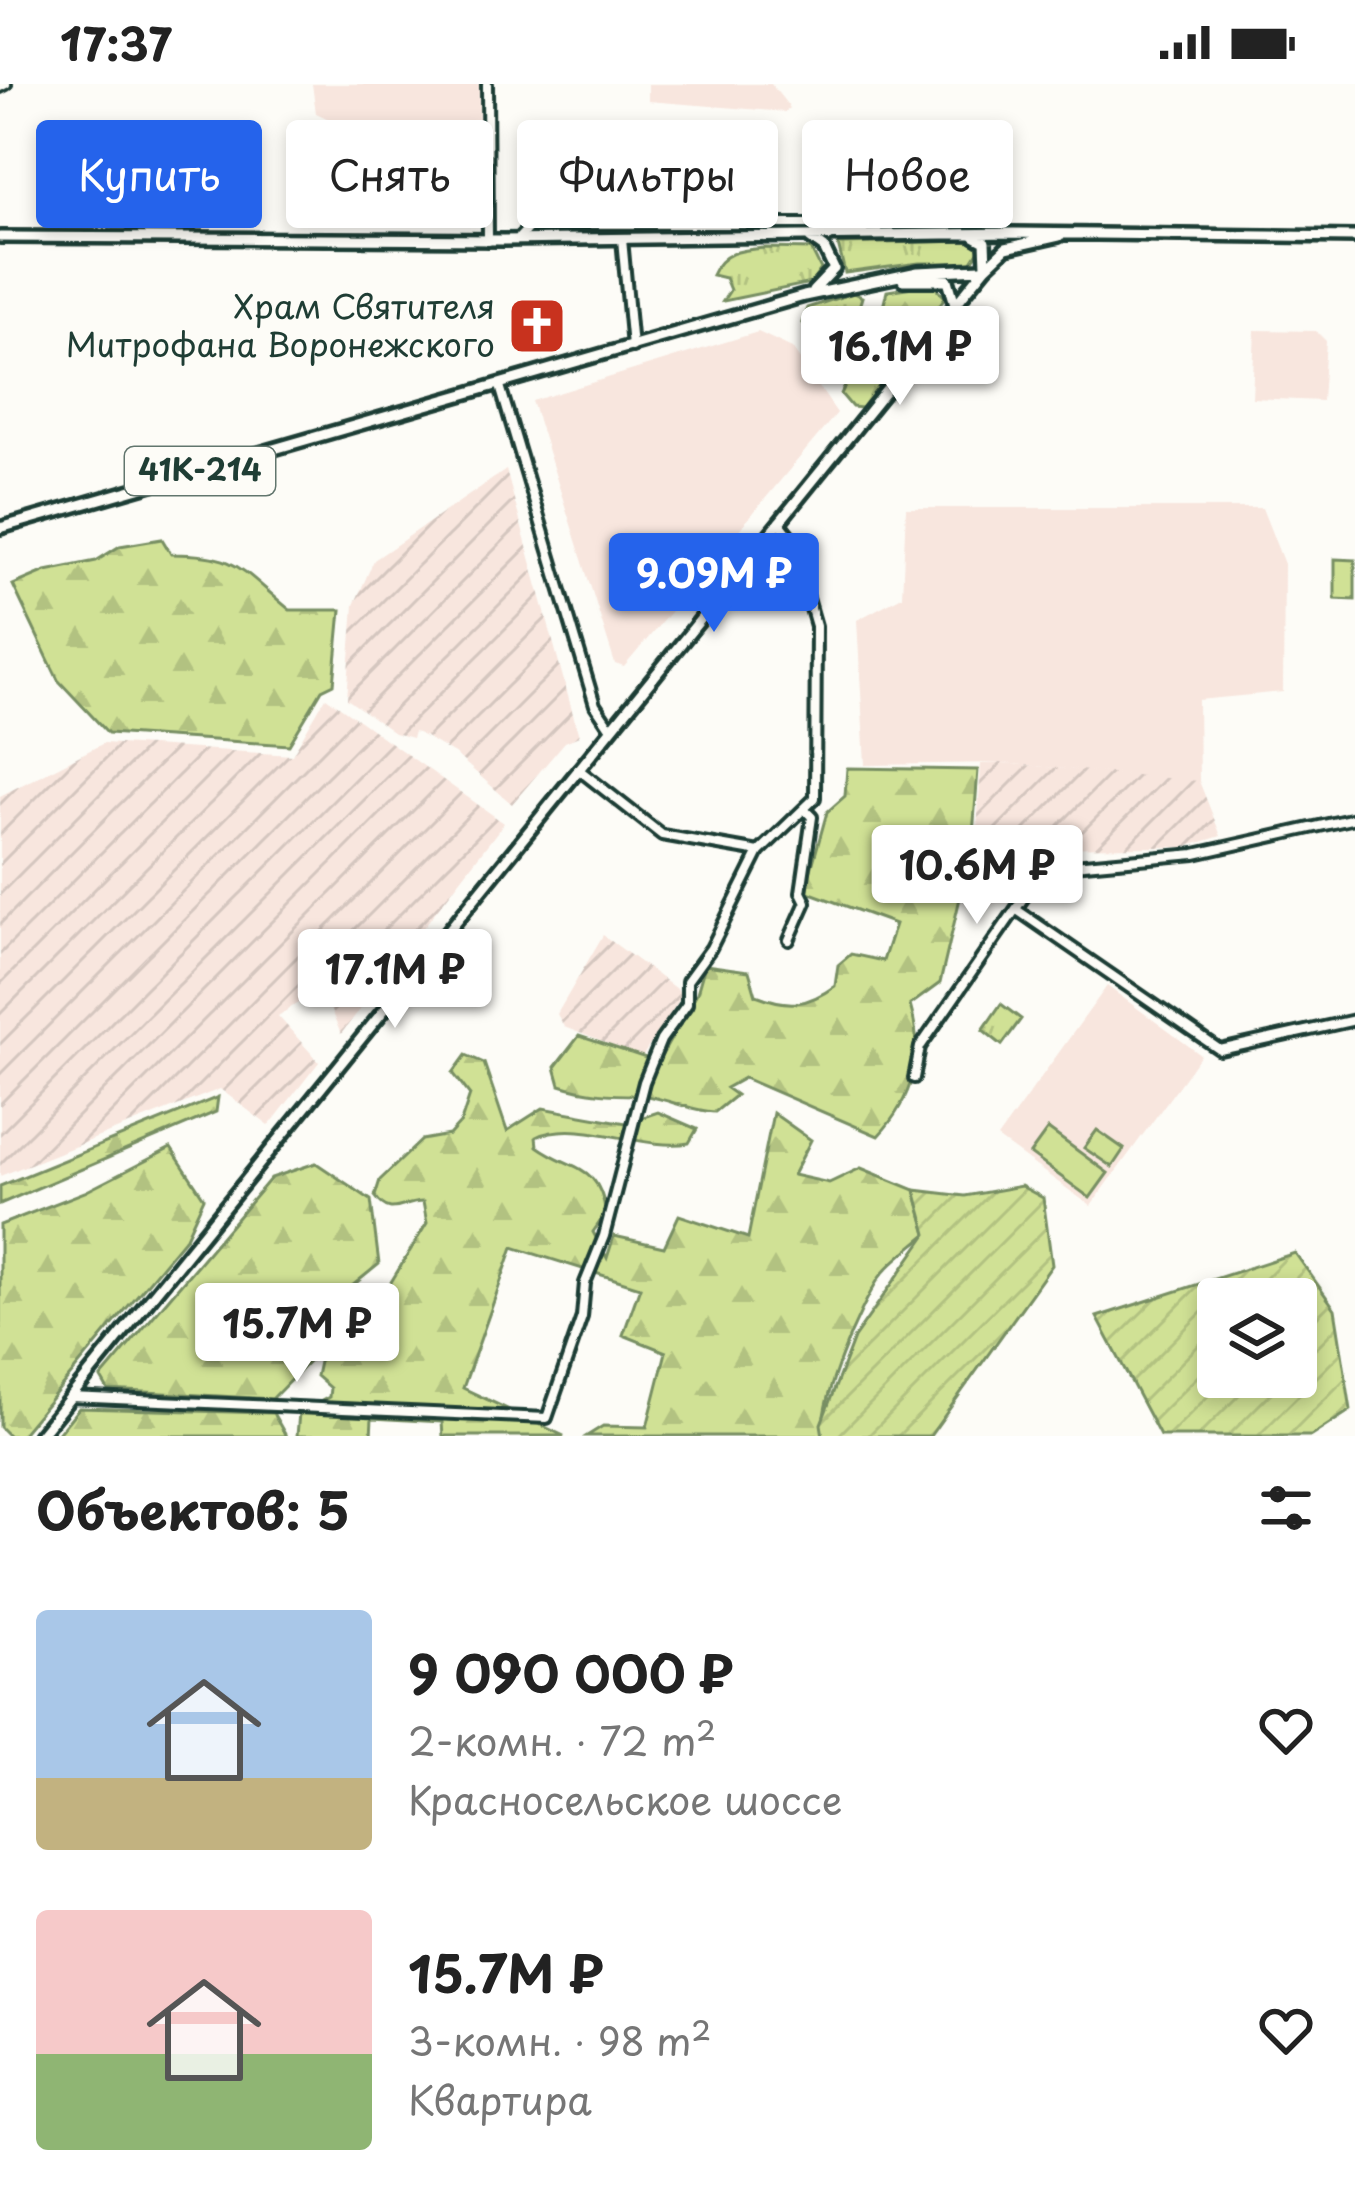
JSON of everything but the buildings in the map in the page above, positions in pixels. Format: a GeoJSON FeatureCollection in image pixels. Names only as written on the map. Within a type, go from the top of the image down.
{"type":"FeatureCollection","features":[{"type":"Feature","properties":{"kind":"main road"},"geometry":{"type":"LineString","coordinates":[[0,237],[488,241],[965,235],[1355,237]]}},
{"type":"Feature","properties":{"kind":"main road"},"geometry":{"type":"LineString","coordinates":[[965,235],[985,242],[986,267]]}},
{"type":"Feature","properties":{"kind":"main road"},"geometry":{"type":"LineString","coordinates":[[39,1436],[986,267],[1006,248],[1058,236]]}},
{"type":"Feature","properties":{"kind":"main road"},"geometry":{"type":"LineString","coordinates":[[804,296],[834,269],[833,260],[811,238]]}},
{"type":"Feature","properties":{"kind":"main road","name":"41К-214"},"geometry":{"type":"LineString","coordinates":[[0,528],[804,296],[873,281],[986,267]]}},
{"type":"Feature","properties":{"kind":"main road"},"geometry":{"type":"LineString","coordinates":[[873,281],[948,280],[955,304]]}},
{"type":"Feature","properties":{"kind":"street"},"geometry":{"type":"LineString","coordinates":[[487,84],[488,241]]}},
{"type":"Feature","properties":{"kind":"street"},"geometry":{"type":"LineString","coordinates":[[517,240],[532,224],[814,224],[831,238]]}},
{"type":"Feature","properties":{"kind":"street"},"geometry":{"type":"LineString","coordinates":[[622,239],[632,347]]}},
{"type":"Feature","properties":{"kind":"street"},"geometry":{"type":"LineString","coordinates":[[500,386],[595,705],[609,727]]}},
{"type":"Feature","properties":{"kind":"street"},"geometry":{"type":"LineString","coordinates":[[70,1397],[548,1418],[582,1317],[585,1282],[604,1236],[644,1082],[661,1040],[687,1004],[687,981],[711,948],[760,852],[805,810],[819,786],[816,626],[790,536],[778,521]]}},
{"type":"Feature","properties":{"kind":"street"},"geometry":{"type":"LineString","coordinates":[[578,769],[662,835],[760,852]]}},
{"type":"Feature","properties":{"kind":"street"},"geometry":{"type":"LineString","coordinates":[[789,940],[806,902],[801,892],[812,817],[805,810]]}},
{"type":"Feature","properties":{"kind":"street"},"geometry":{"type":"LineString","coordinates":[[914,1078],[920,1046],[1051,867],[1195,854],[1355,818]]}},
{"type":"Feature","properties":{"kind":"street"},"geometry":{"type":"LineString","coordinates":[[1017,910],[1220,1050],[1355,1020]]}},
{"type":"Feature","properties":{"kind":"shaded area"},"geometry":{"type":"Polygon","coordinates":[[[312,84],[479,84],[479,120],[331,120],[316,113],[312,84]]]}},
{"type":"Feature","properties":{"kind":"shaded area"},"geometry":{"type":"Polygon","coordinates":[[[648,84],[771,84],[790,108],[785,112],[648,101],[648,84]]]}},
{"type":"Feature","properties":{"kind":"shaded area"},"geometry":{"type":"Polygon","coordinates":[[[1255,330],[1316,331],[1326,341],[1322,401],[1252,398],[1255,330]]]}},
{"type":"Feature","properties":{"kind":"shaded area"},"geometry":{"type":"Polygon","coordinates":[[[758,332],[792,348],[837,413],[624,667],[615,664],[532,401],[758,332]]]}},
{"type":"Feature","properties":{"kind":"shaded area"},"geometry":{"type":"Polygon","coordinates":[[[506,470],[579,736],[565,742],[512,804],[456,755],[420,734],[414,732],[412,738],[394,733],[347,699],[354,605],[374,560],[506,470]]]}},
{"type":"Feature","properties":{"kind":"shaded area"},"geometry":{"type":"Polygon","coordinates":[[[906,508],[1262,508],[1284,564],[1283,692],[1198,700],[1199,782],[1002,763],[865,765],[857,620],[902,596],[906,508]]]}},
{"type":"Feature","properties":{"kind":"shaded area"},"geometry":{"type":"Polygon","coordinates":[[[326,697],[504,823],[341,1034],[321,988],[278,1016],[319,1062],[269,1126],[220,1089],[0,1176],[0,796],[104,743],[292,755],[326,697]]]}},
{"type":"Feature","properties":{"kind":"shaded area"},"geometry":{"type":"Polygon","coordinates":[[[981,764],[1199,781],[1221,836],[1185,847],[976,848],[981,764]]]}},
{"type":"Feature","properties":{"kind":"shaded area"},"geometry":{"type":"Polygon","coordinates":[[[603,935],[683,994],[642,1057],[564,1027],[557,1014],[603,935]]]}},
{"type":"Feature","properties":{"kind":"shaded area"},"geometry":{"type":"Polygon","coordinates":[[[1107,986],[1201,1055],[1091,1206],[997,1138],[1107,986]]]}},
{"type":"Feature","properties":{"kind":"green space"},"geometry":{"type":"Polygon","coordinates":[[[969,241],[980,249],[971,263],[919,263],[845,273],[838,244],[969,241]]]}},
{"type":"Feature","properties":{"kind":"green space"},"geometry":{"type":"Polygon","coordinates":[[[811,249],[821,269],[811,283],[723,301],[730,290],[725,278],[712,275],[716,267],[733,253],[811,249]]]}},
{"type":"Feature","properties":{"kind":"green space"},"geometry":{"type":"Polygon","coordinates":[[[932,284],[945,297],[913,343],[899,340],[880,319],[887,291],[932,284]]]}},
{"type":"Feature","properties":{"kind":"green space"},"geometry":{"type":"Polygon","coordinates":[[[853,293],[862,297],[858,310],[834,312],[808,327],[802,323],[807,308],[853,293]]]}},
{"type":"Feature","properties":{"kind":"green space"},"geometry":{"type":"Polygon","coordinates":[[[886,349],[897,364],[862,408],[852,407],[841,394],[852,371],[886,349]]]}},
{"type":"Feature","properties":{"kind":"green space"},"geometry":{"type":"Polygon","coordinates":[[[162,539],[171,554],[211,557],[237,567],[290,610],[341,610],[334,684],[322,690],[289,745],[108,733],[58,680],[13,585],[46,571],[96,561],[120,546],[162,539]]]}},
{"type":"Feature","properties":{"kind":"green space"},"geometry":{"type":"Polygon","coordinates":[[[1335,559],[1355,560],[1355,600],[1335,599],[1335,559]]]}},
{"type":"Feature","properties":{"kind":"green space"},"geometry":{"type":"Polygon","coordinates":[[[847,768],[978,770],[972,847],[940,983],[910,1005],[916,1041],[913,1075],[900,1107],[878,1136],[744,1078],[726,1088],[736,1095],[715,1112],[644,1095],[560,1085],[555,1067],[579,1036],[658,1062],[697,993],[705,965],[749,971],[756,995],[788,1003],[815,998],[835,986],[838,965],[851,954],[883,961],[895,924],[805,891],[827,812],[845,796],[847,768]]]}},
{"type":"Feature","properties":{"kind":"green space"},"geometry":{"type":"Polygon","coordinates":[[[1001,1004],[1021,1019],[1002,1045],[983,1030],[1001,1004]]]}},
{"type":"Feature","properties":{"kind":"green space"},"geometry":{"type":"Polygon","coordinates":[[[466,1055],[484,1063],[507,1131],[543,1108],[626,1123],[658,1112],[697,1129],[689,1143],[671,1144],[571,1131],[536,1137],[537,1146],[582,1170],[597,1185],[606,1213],[593,1232],[607,1258],[614,1236],[664,1247],[679,1215],[748,1238],[773,1113],[811,1140],[793,1175],[829,1183],[861,1168],[915,1190],[927,1234],[889,1266],[871,1292],[833,1379],[824,1436],[587,1436],[603,1426],[647,1427],[666,1352],[623,1335],[640,1287],[513,1247],[463,1388],[564,1436],[443,1436],[442,1422],[372,1418],[371,1436],[297,1436],[299,1413],[329,1397],[330,1388],[316,1376],[319,1362],[374,1310],[427,1223],[423,1202],[391,1208],[375,1196],[380,1180],[422,1140],[449,1135],[461,1122],[470,1095],[453,1073],[466,1055]]]}},
{"type":"Feature","properties":{"kind":"green space"},"geometry":{"type":"Polygon","coordinates":[[[218,1097],[216,1112],[0,1204],[0,1186],[218,1097]]]}},
{"type":"Feature","properties":{"kind":"green space"},"geometry":{"type":"Polygon","coordinates":[[[1048,1129],[1108,1173],[1090,1198],[1030,1154],[1048,1129]]]}},
{"type":"Feature","properties":{"kind":"green space"},"geometry":{"type":"Polygon","coordinates":[[[1097,1130],[1124,1149],[1112,1167],[1084,1148],[1097,1130]]]}},
{"type":"Feature","properties":{"kind":"green space"},"geometry":{"type":"Polygon","coordinates":[[[171,1148],[204,1198],[186,1237],[20,1436],[9,1436],[0,1427],[0,1225],[85,1192],[171,1148]]]}},
{"type":"Feature","properties":{"kind":"green space"},"geometry":{"type":"Polygon","coordinates":[[[316,1163],[371,1200],[379,1264],[340,1296],[318,1297],[303,1317],[314,1332],[304,1348],[313,1357],[272,1399],[108,1390],[101,1378],[271,1178],[316,1163]]]}},
{"type":"Feature","properties":{"kind":"green space"},"geometry":{"type":"Polygon","coordinates":[[[1021,1186],[1043,1198],[1052,1265],[930,1436],[823,1436],[821,1424],[854,1338],[927,1234],[915,1190],[965,1196],[1021,1186]]]}},
{"type":"Feature","properties":{"kind":"green space"},"geometry":{"type":"Polygon","coordinates":[[[1295,1253],[1313,1278],[1218,1278],[1295,1253]]]}},
{"type":"Feature","properties":{"kind":"green space"},"geometry":{"type":"Polygon","coordinates":[[[1317,1284],[1335,1309],[1351,1410],[1311,1436],[1160,1436],[1097,1317],[1197,1285],[1197,1398],[1317,1398],[1317,1284]]]}},
{"type":"Feature","properties":{"kind":"green space"},"geometry":{"type":"Polygon","coordinates":[[[79,1408],[273,1413],[286,1436],[56,1436],[79,1408]]]}},
{"type":"Feature","properties":{"kind":"place","name":"Храм Святителя Митрофана Воронежского"},"geometry":{"type":"Point","coordinates":[537,326]}}]}
